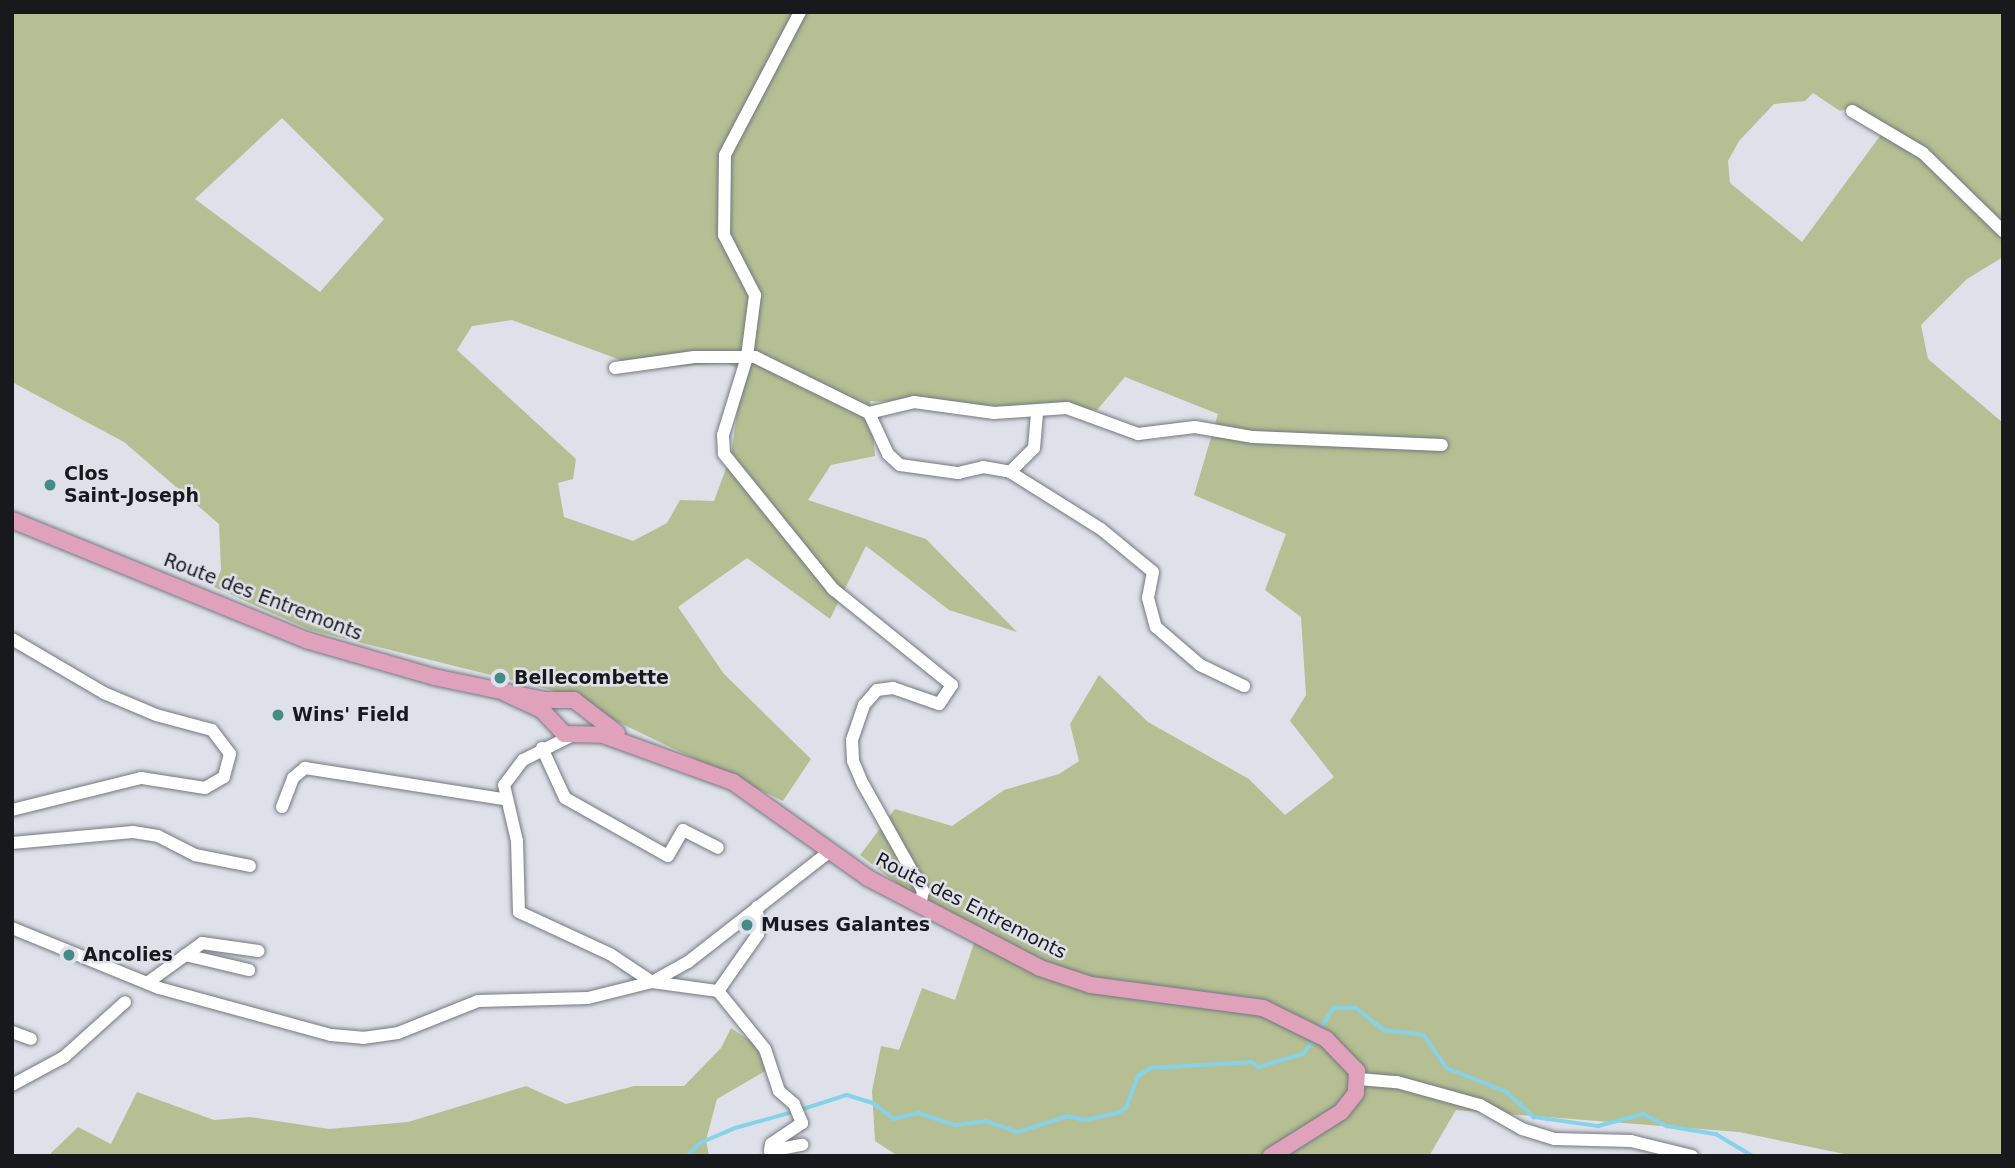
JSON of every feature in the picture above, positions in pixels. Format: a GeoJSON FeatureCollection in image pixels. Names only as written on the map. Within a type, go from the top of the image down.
{"type":"FeatureCollection","features":[{"type":"Feature","properties":{"kind":"main road","name":"Route des Entremonts"},"geometry":{"type":"LineString","coordinates":[[12,520],[306,640],[505,693],[578,702],[586,712],[656,755]]}},
{"type":"Feature","properties":{"kind":"main road","name":"Route des Entremonts"},"geometry":{"type":"LineString","coordinates":[[505,693],[553,723],[576,733],[603,735],[733,782],[830,851],[920,905],[1073,980],[1263,1008],[1326,1039],[1352,1061],[1359,1079]]}},
{"type":"Feature","properties":{"kind":"main road"},"geometry":{"type":"LineString","coordinates":[[553,723],[562,701]]}},
{"type":"Feature","properties":{"kind":"main road"},"geometry":{"type":"LineString","coordinates":[[576,733],[586,712]]}},
{"type":"Feature","properties":{"kind":"main road"},"geometry":{"type":"LineString","coordinates":[[1271,1156],[1341,1112],[1359,1079]]}},
{"type":"Feature","properties":{"kind":"street"},"geometry":{"type":"LineString","coordinates":[[800,12],[725,155],[724,235],[754,287],[747,357],[723,435],[724,454],[734,472],[834,589],[952,685],[939,704],[893,688],[877,690],[864,705],[852,740],[853,761],[863,784],[923,891],[920,905]]}},
{"type":"Feature","properties":{"kind":"street"},"geometry":{"type":"LineString","coordinates":[[1858,113],[1923,153],[2003,230]]}},
{"type":"Feature","properties":{"kind":"street"},"geometry":{"type":"LineString","coordinates":[[615,368],[747,357],[768,361],[869,413],[888,454],[900,465],[958,473],[983,467],[1010,472],[1101,529],[1153,572],[1149,598],[1157,627],[1200,665],[1244,686]]}},
{"type":"Feature","properties":{"kind":"street"},"geometry":{"type":"LineString","coordinates":[[869,413],[914,402],[994,413],[1067,408],[1138,434],[1195,427],[1253,437],[1443,445]]}},
{"type":"Feature","properties":{"kind":"street"},"geometry":{"type":"LineString","coordinates":[[1010,472],[1034,448],[1037,411]]}},
{"type":"Feature","properties":{"kind":"street"},"geometry":{"type":"LineString","coordinates":[[12,639],[104,693],[156,715],[212,730],[230,754],[224,777],[205,788],[141,778],[12,810]]}},
{"type":"Feature","properties":{"kind":"street"},"geometry":{"type":"LineString","coordinates":[[553,723],[542,748],[565,798],[668,856],[683,830],[718,848]]}},
{"type":"Feature","properties":{"kind":"street"},"geometry":{"type":"LineString","coordinates":[[576,733],[542,748],[508,775],[504,799],[517,841],[519,912],[610,954],[652,982],[718,991],[765,1049],[779,1091],[797,1110],[800,1128],[769,1149],[802,1144]]}},
{"type":"Feature","properties":{"kind":"street"},"geometry":{"type":"LineString","coordinates":[[282,807],[293,778],[305,768],[504,799]]}},
{"type":"Feature","properties":{"kind":"street"},"geometry":{"type":"LineString","coordinates":[[12,843],[133,832],[158,836],[195,855],[250,866]]}},
{"type":"Feature","properties":{"kind":"street"},"geometry":{"type":"LineString","coordinates":[[12,928],[147,983],[331,1035],[363,1038],[398,1033],[478,1001],[588,998],[652,982],[688,962],[830,851]]}},
{"type":"Feature","properties":{"kind":"street"},"geometry":{"type":"LineString","coordinates":[[718,991],[758,933],[757,907]]}},
{"type":"Feature","properties":{"kind":"street"},"geometry":{"type":"LineString","coordinates":[[147,983],[185,956],[213,942],[258,951]]}},
{"type":"Feature","properties":{"kind":"street"},"geometry":{"type":"LineString","coordinates":[[185,956],[249,970]]}},
{"type":"Feature","properties":{"kind":"street"},"geometry":{"type":"LineString","coordinates":[[12,1085],[64,1057],[124,1002]]}},
{"type":"Feature","properties":{"kind":"street"},"geometry":{"type":"LineString","coordinates":[[12,1032],[31,1040]]}},
{"type":"Feature","properties":{"kind":"street"},"geometry":{"type":"LineString","coordinates":[[1359,1079],[1396,1082],[1480,1105],[1522,1129],[1555,1139],[1631,1141],[1692,1156]]}},
{"type":"Feature","properties":{"kind":"green space"},"geometry":{"type":"Polygon","coordinates":[[[12,12],[2003,12],[2003,257],[1967,279],[1921,325],[1928,359],[2003,423],[2003,1156],[1854,1156],[1739,1132],[1456,1110],[1429,1156],[898,1156],[875,1141],[872,1091],[881,1046],[899,1050],[922,988],[955,1000],[974,943],[860,855],[895,809],[952,826],[1004,790],[1059,774],[1079,761],[1070,724],[1099,675],[1148,722],[1249,779],[1285,815],[1334,777],[1290,721],[1306,695],[1301,617],[1265,590],[1286,534],[1194,495],[1218,414],[1125,377],[1097,410],[870,401],[875,456],[831,465],[808,500],[926,539],[1017,632],[949,610],[866,546],[830,619],[747,558],[678,607],[724,674],[811,759],[783,801],[551,690],[310,630],[214,587],[221,570],[219,524],[124,442],[12,382],[12,12]],[[1813,93],[1805,101],[1774,104],[1739,141],[1728,161],[1730,183],[1802,242],[1883,132],[1850,108],[1840,111],[1813,93]],[[282,118],[195,199],[320,292],[384,219],[282,118]],[[512,320],[472,326],[457,350],[576,459],[573,479],[558,483],[564,517],[633,541],[667,523],[680,500],[714,501],[731,455],[743,371],[727,363],[645,369],[512,320]]]}},
{"type":"Feature","properties":{"kind":"green space"},"geometry":{"type":"Polygon","coordinates":[[[731,1028],[755,1044],[767,1070],[717,1099],[706,1140],[709,1156],[48,1156],[78,1127],[111,1144],[137,1092],[214,1120],[250,1117],[329,1129],[408,1122],[526,1086],[566,1104],[634,1086],[684,1086],[721,1048],[731,1028]]]}},
{"type":"Feature","properties":{"kind":"waterway"},"geometry":{"type":"LineString","coordinates":[[1318,1032],[1334,1008],[1356,1008],[1384,1030],[1424,1035],[1447,1068],[1507,1092],[1534,1117],[1598,1126],[1644,1114],[1667,1126],[1716,1134],[1753,1156]]}},
{"type":"Feature","properties":{"kind":"waterway"},"geometry":{"type":"LineString","coordinates":[[800,1110],[847,1095],[873,1103],[894,1119],[918,1113],[955,1125],[986,1121],[1018,1132],[1068,1116],[1085,1120],[1117,1113],[1126,1108],[1138,1076],[1151,1068],[1252,1062],[1259,1067],[1303,1054],[1315,1039]]}},
{"type":"Feature","properties":{"kind":"waterway"},"geometry":{"type":"LineString","coordinates":[[687,1156],[700,1143],[735,1128],[793,1112]]}},
{"type":"Feature","properties":{"kind":"place","name":"Clos Saint-Joseph"},"geometry":{"type":"Point","coordinates":[50,485]}},
{"type":"Feature","properties":{"kind":"place","name":"Bellecombette"},"geometry":{"type":"Point","coordinates":[500,678]}},
{"type":"Feature","properties":{"kind":"place","name":"Wins' Field"},"geometry":{"type":"Point","coordinates":[278,715]}},
{"type":"Feature","properties":{"kind":"place","name":"Muses Galantes"},"geometry":{"type":"Point","coordinates":[747,925]}},
{"type":"Feature","properties":{"kind":"place","name":"Ancolies"},"geometry":{"type":"Point","coordinates":[69,955]}}]}
